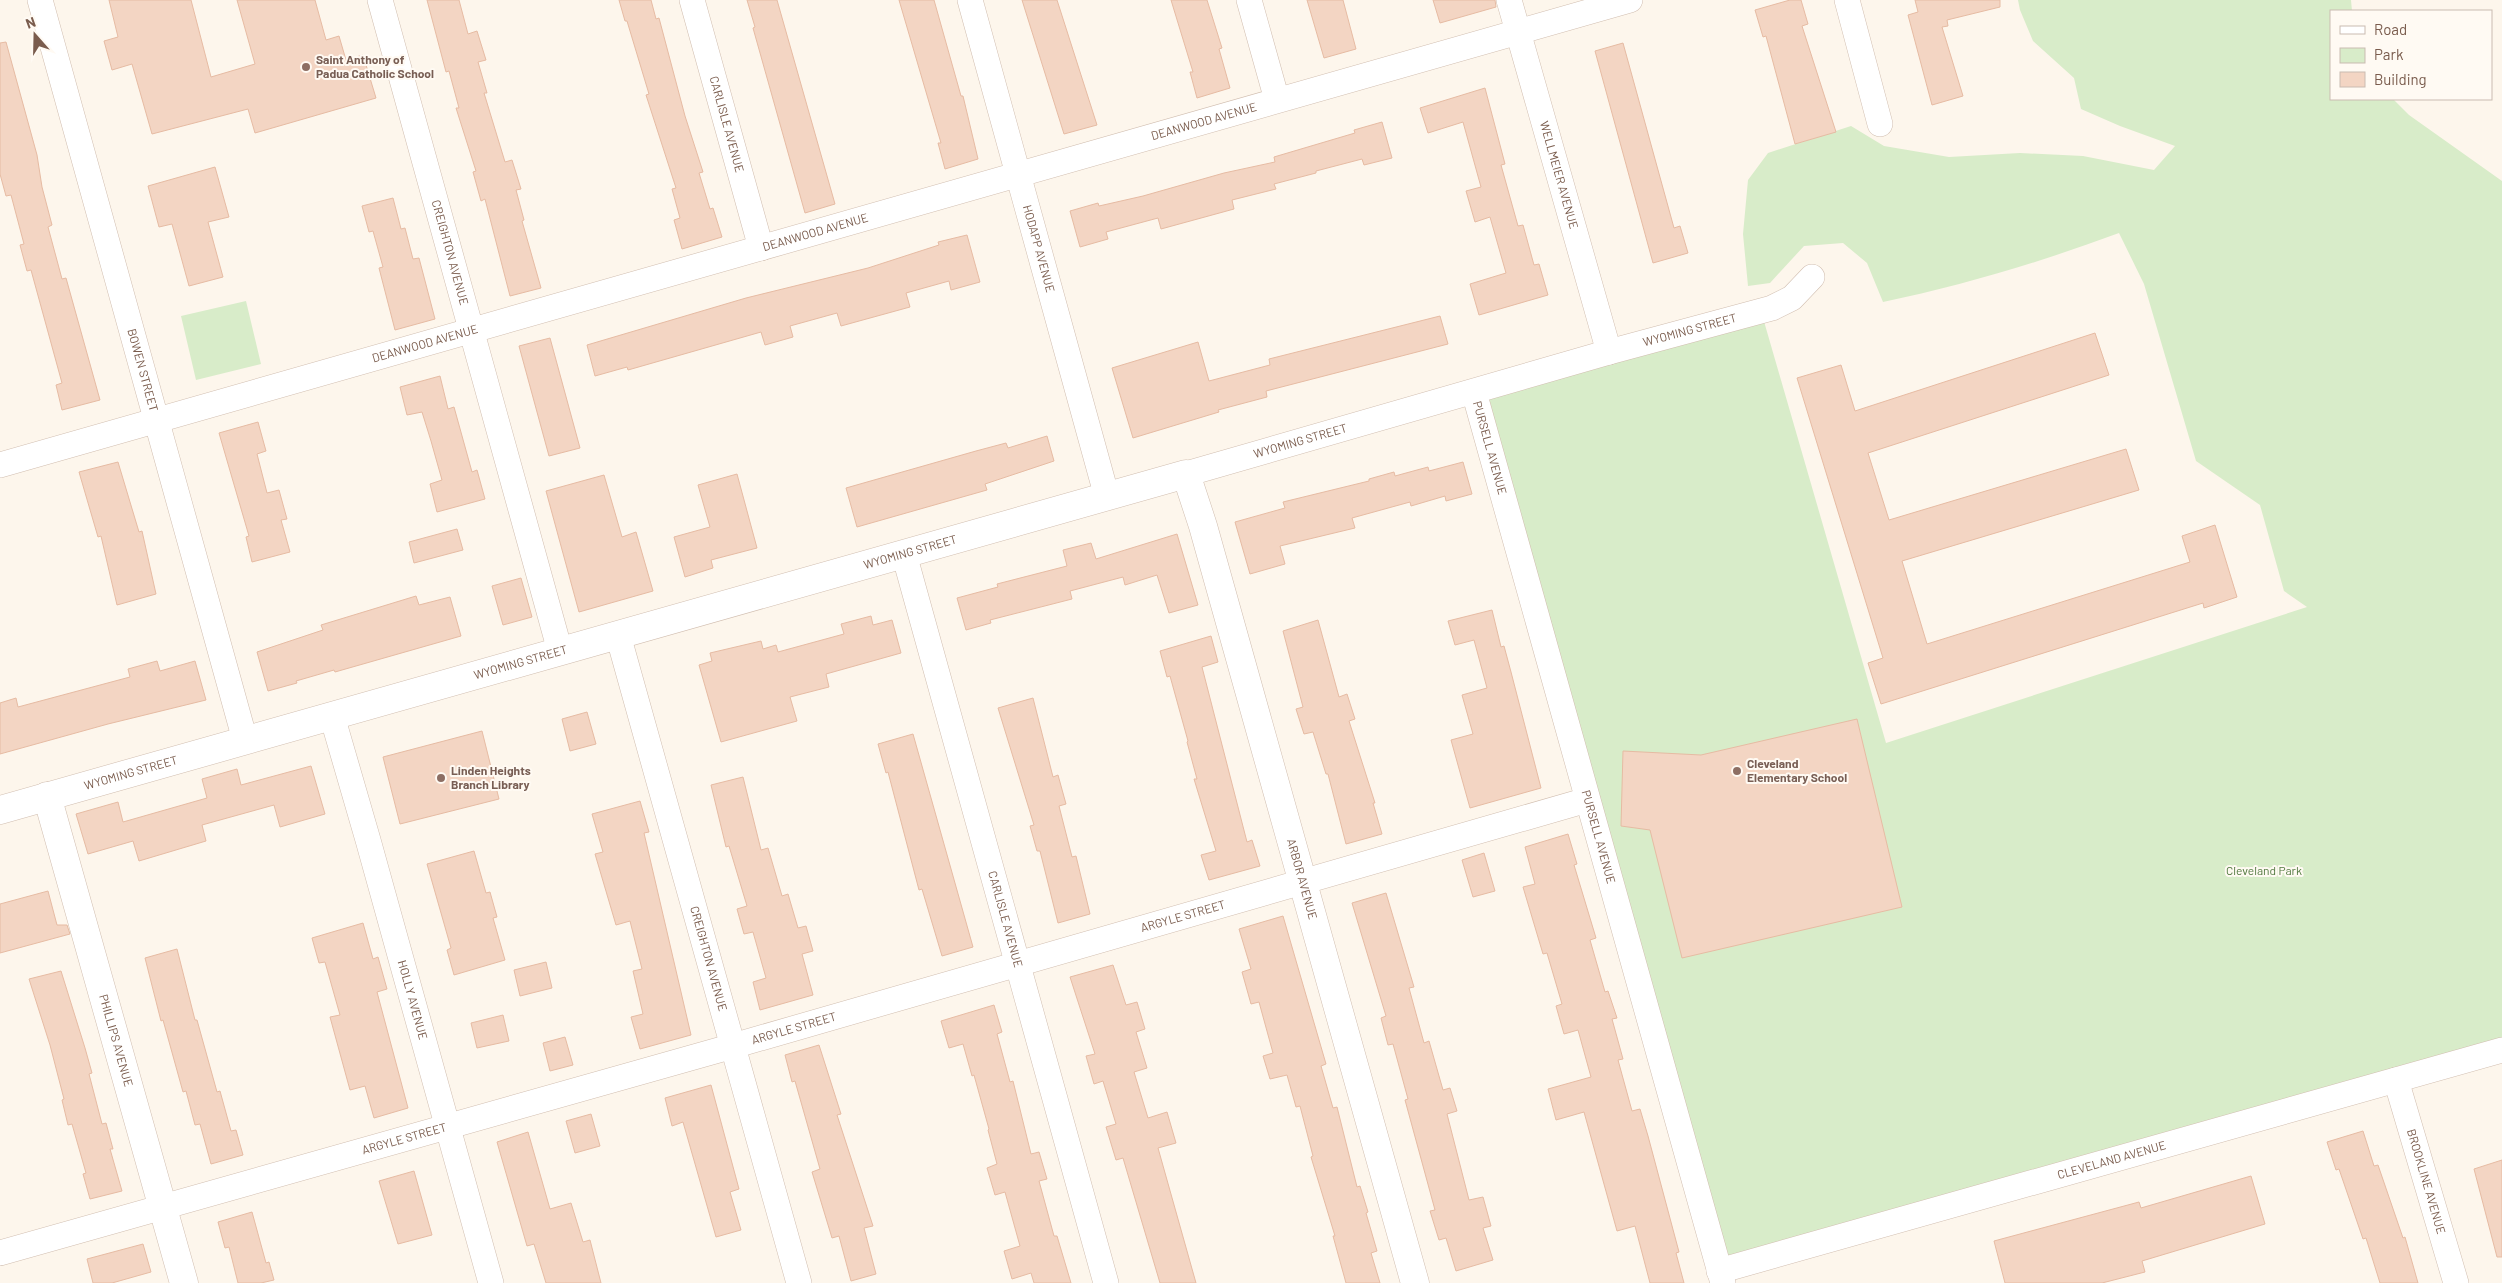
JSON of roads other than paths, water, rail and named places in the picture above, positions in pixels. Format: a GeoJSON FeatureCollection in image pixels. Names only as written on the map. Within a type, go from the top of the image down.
{"type":"FeatureCollection","features":[{"type":"Feature","properties":{"kind":"street","name":"BOWEN STREET"},"geometry":{"type":"LineString","coordinates":[[40,0],[245,740]]}},
{"type":"Feature","properties":{"kind":"street","name":"CREIGHTON AVENUE"},"geometry":{"type":"LineString","coordinates":[[380,0],[560,651]]}},
{"type":"Feature","properties":{"kind":"street","name":"CARLISLE AVENUE"},"geometry":{"type":"LineString","coordinates":[[692,0],[761,248]]}},
{"type":"Feature","properties":{"kind":"street","name":"HODAPP AVENUE"},"geometry":{"type":"LineString","coordinates":[[970,0],[1107,497]]}},
{"type":"Feature","properties":{"kind":"street"},"geometry":{"type":"LineString","coordinates":[[1249,0],[1277,100]]}},
{"type":"Feature","properties":{"kind":"street","name":"WELLMEIER AVENUE"},"geometry":{"type":"LineString","coordinates":[[1509,0],[1609,352]]}},
{"type":"Feature","properties":{"kind":"street","name":"DEANWOOD AVENUE"},"geometry":{"type":"LineString","coordinates":[[0,465],[1630,0]]}},
{"type":"Feature","properties":{"kind":"street"},"geometry":{"type":"LineString","coordinates":[[1847,0],[1880,124]]}},
{"type":"Feature","properties":{"kind":"street","name":"WYOMING STREET"},"geometry":{"type":"LineString","coordinates":[[0,810],[1107,497],[1609,352],[1772,308],[1792,298],[1812,277]]}},
{"type":"Feature","properties":{"kind":"street","name":"PURSELL AVENUE"},"geometry":{"type":"LineString","coordinates":[[1474,392],[1721,1277]]}},
{"type":"Feature","properties":{"kind":"street","name":"ARBOR AVENUE"},"geometry":{"type":"LineString","coordinates":[[1186,474],[1203,526],[1304,882],[1415,1283]]}},
{"type":"Feature","properties":{"kind":"street","name":"CARLISLE AVENUE"},"geometry":{"type":"LineString","coordinates":[[904,554],[1106,1283]]}},
{"type":"Feature","properties":{"kind":"street","name":"CREIGHTON AVENUE"},"geometry":{"type":"LineString","coordinates":[[618,635],[799,1283]]}},
{"type":"Feature","properties":{"kind":"street","name":"HOLLY AVENUE"},"geometry":{"type":"LineString","coordinates":[[332,716],[491,1283]]}},
{"type":"Feature","properties":{"kind":"street","name":"PHILLIPS AVENUE"},"geometry":{"type":"LineString","coordinates":[[47,796],[184,1283]]}},
{"type":"Feature","properties":{"kind":"street","name":"ARGYLE STREET"},"geometry":{"type":"LineString","coordinates":[[0,1252],[163,1208],[447,1125],[733,1046],[1588,800]]}},
{"type":"Feature","properties":{"kind":"street","name":"CLEVELAND AVENUE"},"geometry":{"type":"LineString","coordinates":[[1721,1277],[2502,1050]]}},
{"type":"Feature","properties":{"kind":"street","name":"BROOKLINE AVENUE"},"geometry":{"type":"LineString","coordinates":[[2396,1080],[2456,1283]]}},
{"type":"Feature","properties":{"kind":"place","name":"Saint Anthony of Padua Catholic School"},"geometry":{"type":"Point","coordinates":[306,67]}},
{"type":"Feature","properties":{"kind":"place","name":"Cleveland Elementary School"},"geometry":{"type":"Point","coordinates":[1737,771]}},
{"type":"Feature","properties":{"kind":"place","name":"Linden Heights Branch Library"},"geometry":{"type":"Point","coordinates":[441,778]}},
{"type":"Feature","properties":{"kind":"park label","name":"Cleveland Park"},"geometry":{"type":"Point","coordinates":[2264,871]}}]}
